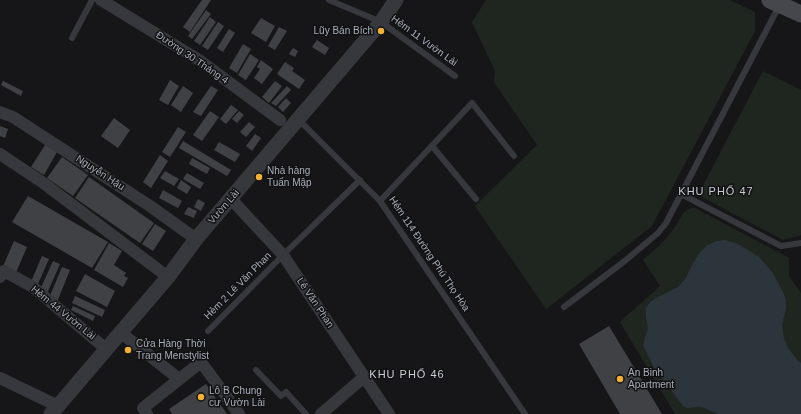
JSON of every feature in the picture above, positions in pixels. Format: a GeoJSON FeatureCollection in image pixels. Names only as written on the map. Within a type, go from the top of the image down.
{"type":"FeatureCollection","features":[{"type":"Feature","properties":{"kind":"main road"},"geometry":{"type":"LineString","coordinates":[[775,2],[801,14]]}},
{"type":"Feature","properties":{"kind":"street","name":"Đường 30 Tháng 4"},"geometry":{"type":"LineString","coordinates":[[101,0],[199,60],[280,120]]}},
{"type":"Feature","properties":{"kind":"street","name":"Vườn Lài"},"geometry":{"type":"LineString","coordinates":[[54,410],[168,277],[196,239],[381,22],[396,0]]}},
{"type":"Feature","properties":{"kind":"street","name":"Nguyễn Hậu"},"geometry":{"type":"LineString","coordinates":[[0,112],[20,121],[150,206],[196,239]]}},
{"type":"Feature","properties":{"kind":"street"},"geometry":{"type":"LineString","coordinates":[[0,154],[42,182],[168,277]]}},
{"type":"Feature","properties":{"kind":"street","name":"Lê Văn Phan"},"geometry":{"type":"LineString","coordinates":[[231,199],[283,255],[389,414]]}},
{"type":"Feature","properties":{"kind":"street","name":"Hẻm 44 Vườn Lài"},"geometry":{"type":"LineString","coordinates":[[0,277],[4,271],[32,287],[58,307],[106,349]]}},
{"type":"Feature","properties":{"kind":"street"},"geometry":{"type":"LineString","coordinates":[[120,332],[179,379]]}},
{"type":"Feature","properties":{"kind":"street"},"geometry":{"type":"LineString","coordinates":[[147,414],[143,408],[201,362],[239,414]]}},
{"type":"Feature","properties":{"kind":"street"},"geometry":{"type":"LineString","coordinates":[[321,414],[364,377]]}},
{"type":"Feature","properties":{"kind":"street"},"geometry":{"type":"LineString","coordinates":[[0,378],[54,410]]}},
{"type":"Feature","properties":{"kind":"lane"},"geometry":{"type":"LineString","coordinates":[[72,38],[92,0]]}},
{"type":"Feature","properties":{"kind":"lane","name":"Hẻm 11 Vườn Lài"},"geometry":{"type":"LineString","coordinates":[[329,0],[381,22],[455,76]]}},
{"type":"Feature","properties":{"kind":"lane"},"geometry":{"type":"LineString","coordinates":[[564,307],[626,260],[658,233],[666,223],[775,2]]}},
{"type":"Feature","properties":{"kind":"lane"},"geometry":{"type":"LineString","coordinates":[[380,201],[472,103],[514,156]]}},
{"type":"Feature","properties":{"kind":"lane","name":"Hẻm 114 Đường Phú Thọ Hòa"},"geometry":{"type":"LineString","coordinates":[[299,120],[380,201],[525,414]]}},
{"type":"Feature","properties":{"kind":"lane"},"geometry":{"type":"LineString","coordinates":[[432,146],[476,199]]}},
{"type":"Feature","properties":{"kind":"lane","name":"Hẻm 2 Lê Văn Phan"},"geometry":{"type":"LineString","coordinates":[[208,331],[360,180]]}},
{"type":"Feature","properties":{"kind":"lane"},"geometry":{"type":"LineString","coordinates":[[681,194],[781,246],[801,243]]}},
{"type":"Feature","properties":{"kind":"lane"},"geometry":{"type":"LineString","coordinates":[[256,370],[281,396],[286,392],[306,414]]}},
{"type":"Feature","properties":{"kind":"shaded area"},"geometry":{"type":"Polygon","coordinates":[[[486,0],[730,0],[755,12],[755,31],[652,226],[546,309],[475,206],[537,145],[494,82],[495,71],[472,22],[486,0]]]}},
{"type":"Feature","properties":{"kind":"shaded area"},"geometry":{"type":"Polygon","coordinates":[[[763,71],[801,90],[801,235],[783,240],[698,195],[763,71]]]}},
{"type":"Feature","properties":{"kind":"shaded area"},"geometry":{"type":"Polygon","coordinates":[[[691,208],[695,208],[789,258],[789,276],[801,293],[801,414],[675,414],[620,322],[660,286],[643,260],[668,236],[683,213],[691,208]]]}},
{"type":"Feature","properties":{"kind":"shaded area"},"geometry":{"type":"Polygon","coordinates":[[[725,240],[738,244],[759,257],[773,273],[783,292],[786,300],[786,309],[782,325],[784,339],[788,348],[801,363],[801,414],[718,414],[702,407],[688,408],[683,406],[654,368],[643,345],[648,328],[646,308],[650,302],[678,287],[686,278],[698,255],[706,246],[716,241],[725,240]]]}},
{"type":"Feature","properties":{"kind":"building"},"geometry":{"type":"Polygon","coordinates":[[[202,0],[211,0],[190,32],[183,27],[202,0]]]}},
{"type":"Feature","properties":{"kind":"building"},"geometry":{"type":"Polygon","coordinates":[[[206,10],[211,14],[192,39],[188,36],[206,10]]]}},
{"type":"Feature","properties":{"kind":"building"},"geometry":{"type":"Polygon","coordinates":[[[210,17],[216,22],[200,45],[194,41],[210,17]]]}},
{"type":"Feature","properties":{"kind":"building"},"geometry":{"type":"Polygon","coordinates":[[[261,18],[275,26],[266,42],[251,33],[261,18]]]}},
{"type":"Feature","properties":{"kind":"building"},"geometry":{"type":"Polygon","coordinates":[[[218,22],[224,26],[208,50],[202,46],[218,22]]]}},
{"type":"Feature","properties":{"kind":"building"},"geometry":{"type":"Polygon","coordinates":[[[279,27],[287,31],[275,50],[268,46],[279,27]]]}},
{"type":"Feature","properties":{"kind":"building"},"geometry":{"type":"Polygon","coordinates":[[[229,29],[235,33],[223,52],[217,48],[229,29]]]}},
{"type":"Feature","properties":{"kind":"building"},"geometry":{"type":"Polygon","coordinates":[[[317,40],[329,48],[325,55],[312,47],[317,40]]]}},
{"type":"Feature","properties":{"kind":"building"},"geometry":{"type":"Polygon","coordinates":[[[243,44],[251,49],[237,73],[229,68],[243,44]]]}},
{"type":"Feature","properties":{"kind":"building"},"geometry":{"type":"Polygon","coordinates":[[[293,48],[298,51],[295,57],[289,54],[293,48]]]}},
{"type":"Feature","properties":{"kind":"building"},"geometry":{"type":"Polygon","coordinates":[[[250,54],[259,60],[246,80],[238,75],[250,54]]]}},
{"type":"Feature","properties":{"kind":"building"},"geometry":{"type":"Polygon","coordinates":[[[261,60],[273,69],[262,84],[254,78],[260,69],[257,67],[261,60]]]}},
{"type":"Feature","properties":{"kind":"building"},"geometry":{"type":"Polygon","coordinates":[[[285,62],[294,68],[292,71],[305,80],[299,89],[277,74],[285,62]]]}},
{"type":"Feature","properties":{"kind":"building"},"geometry":{"type":"Polygon","coordinates":[[[170,80],[179,86],[168,105],[159,100],[170,80]]]}},
{"type":"Feature","properties":{"kind":"building"},"geometry":{"type":"Polygon","coordinates":[[[3,81],[23,91],[21,96],[1,85],[3,81]]]}},
{"type":"Feature","properties":{"kind":"building"},"geometry":{"type":"Polygon","coordinates":[[[275,81],[282,86],[269,103],[262,97],[275,81]]]}},
{"type":"Feature","properties":{"kind":"building"},"geometry":{"type":"Polygon","coordinates":[[[183,86],[193,93],[181,112],[171,105],[183,86]]]}},
{"type":"Feature","properties":{"kind":"building"},"geometry":{"type":"Polygon","coordinates":[[[211,86],[218,90],[201,116],[193,112],[211,86]]]}},
{"type":"Feature","properties":{"kind":"building"},"geometry":{"type":"Polygon","coordinates":[[[287,86],[291,90],[276,106],[271,103],[287,86]]]}},
{"type":"Feature","properties":{"kind":"building"},"geometry":{"type":"Polygon","coordinates":[[[286,98],[291,103],[283,112],[278,107],[286,98]]]}},
{"type":"Feature","properties":{"kind":"building"},"geometry":{"type":"Polygon","coordinates":[[[231,105],[238,110],[226,124],[220,119],[231,105]]]}},
{"type":"Feature","properties":{"kind":"building"},"geometry":{"type":"Polygon","coordinates":[[[210,111],[219,117],[202,141],[193,135],[210,111]]]}},
{"type":"Feature","properties":{"kind":"building"},"geometry":{"type":"Polygon","coordinates":[[[239,111],[244,115],[237,123],[232,119],[239,111]]]}},
{"type":"Feature","properties":{"kind":"building"},"geometry":{"type":"Polygon","coordinates":[[[114,118],[130,130],[118,148],[101,136],[114,118]]]}},
{"type":"Feature","properties":{"kind":"building"},"geometry":{"type":"Polygon","coordinates":[[[249,122],[255,127],[246,137],[240,132],[249,122]]]}},
{"type":"Feature","properties":{"kind":"building"},"geometry":{"type":"Polygon","coordinates":[[[0,126],[8,129],[5,138],[0,136],[0,126]]]}},
{"type":"Feature","properties":{"kind":"building"},"geometry":{"type":"Polygon","coordinates":[[[178,127],[186,132],[170,157],[162,152],[178,127]]]}},
{"type":"Feature","properties":{"kind":"building"},"geometry":{"type":"Polygon","coordinates":[[[255,134],[261,138],[252,151],[246,146],[255,134]]]}},
{"type":"Feature","properties":{"kind":"building"},"geometry":{"type":"Polygon","coordinates":[[[183,141],[231,170],[227,176],[179,148],[183,141]]]}},
{"type":"Feature","properties":{"kind":"building"},"geometry":{"type":"Polygon","coordinates":[[[219,142],[240,154],[235,162],[214,150],[219,142]]]}},
{"type":"Feature","properties":{"kind":"building"},"geometry":{"type":"Polygon","coordinates":[[[45,145],[57,152],[44,175],[31,167],[45,145]]]}},
{"type":"Feature","properties":{"kind":"building"},"geometry":{"type":"Polygon","coordinates":[[[160,155],[168,161],[151,188],[143,182],[160,155]]]}},
{"type":"Feature","properties":{"kind":"building"},"geometry":{"type":"Polygon","coordinates":[[[62,157],[88,175],[73,196],[47,178],[62,157]]]}},
{"type":"Feature","properties":{"kind":"building"},"geometry":{"type":"Polygon","coordinates":[[[192,158],[210,168],[207,174],[189,164],[192,158]]]}},
{"type":"Feature","properties":{"kind":"building"},"geometry":{"type":"Polygon","coordinates":[[[165,171],[179,179],[174,186],[160,178],[165,171]]]}},
{"type":"Feature","properties":{"kind":"building"},"geometry":{"type":"Polygon","coordinates":[[[187,173],[204,183],[200,189],[183,179],[187,173]]]}},
{"type":"Feature","properties":{"kind":"building"},"geometry":{"type":"Polygon","coordinates":[[[89,177],[154,223],[140,243],[75,198],[89,177]]]}},
{"type":"Feature","properties":{"kind":"building"},"geometry":{"type":"Polygon","coordinates":[[[181,180],[191,187],[187,194],[177,188],[181,180]]]}},
{"type":"Feature","properties":{"kind":"building"},"geometry":{"type":"Polygon","coordinates":[[[163,190],[182,201],[178,208],[159,198],[163,190]]]}},
{"type":"Feature","properties":{"kind":"building"},"geometry":{"type":"Polygon","coordinates":[[[28,196],[108,242],[92,268],[12,222],[28,196]]]}},
{"type":"Feature","properties":{"kind":"building"},"geometry":{"type":"Polygon","coordinates":[[[198,199],[205,203],[201,211],[194,207],[198,199]]]}},
{"type":"Feature","properties":{"kind":"building"},"geometry":{"type":"Polygon","coordinates":[[[188,207],[197,211],[194,218],[184,214],[188,207]]]}},
{"type":"Feature","properties":{"kind":"building"},"geometry":{"type":"Polygon","coordinates":[[[155,224],[166,231],[153,251],[142,244],[155,224]]]}},
{"type":"Feature","properties":{"kind":"building"},"geometry":{"type":"Polygon","coordinates":[[[14,241],[27,247],[14,277],[1,271],[14,241]]]}},
{"type":"Feature","properties":{"kind":"building"},"geometry":{"type":"Polygon","coordinates":[[[109,243],[122,251],[114,265],[126,273],[124,276],[128,278],[123,287],[94,270],[109,243]]]}},
{"type":"Feature","properties":{"kind":"building"},"geometry":{"type":"Polygon","coordinates":[[[42,256],[49,259],[37,286],[30,284],[42,256]]]}},
{"type":"Feature","properties":{"kind":"building"},"geometry":{"type":"Polygon","coordinates":[[[53,261],[60,264],[46,296],[39,292],[53,261]]]}},
{"type":"Feature","properties":{"kind":"building"},"geometry":{"type":"Polygon","coordinates":[[[62,267],[70,270],[57,302],[49,298],[62,267]]]}},
{"type":"Feature","properties":{"kind":"building"},"geometry":{"type":"Polygon","coordinates":[[[85,274],[115,291],[107,307],[76,291],[85,274]]]}},
{"type":"Feature","properties":{"kind":"building"},"geometry":{"type":"Polygon","coordinates":[[[75,296],[105,310],[102,317],[72,303],[75,296]]]}},
{"type":"Feature","properties":{"kind":"building"},"geometry":{"type":"Polygon","coordinates":[[[73,306],[95,316],[93,321],[71,310],[73,306]]]}},
{"type":"Feature","properties":{"kind":"building","name":"An Binh Apartment"},"geometry":{"type":"Polygon","coordinates":[[[609,326],[662,414],[620,414],[579,344],[609,326]]]}},
{"type":"Feature","properties":{"kind":"building","name":"Lô B Chung cư Vườn Lài"},"geometry":{"type":"Polygon","coordinates":[[[206,384],[227,414],[172,414],[169,409],[206,384]]]}},
{"type":"Feature","properties":{"kind":"place","name":"Lũy Bán Bích"},"geometry":{"type":"Point","coordinates":[381,31]}},
{"type":"Feature","properties":{"kind":"place","name":"Nhà hàng Tuấn Mập"},"geometry":{"type":"Point","coordinates":[259,177]}},
{"type":"Feature","properties":{"kind":"place","name":"Cửa Hàng Thời Trang Menstylist"},"geometry":{"type":"Point","coordinates":[128,350]}},
{"type":"Feature","properties":{"kind":"place","name":"An Binh Apartment"},"geometry":{"type":"Point","coordinates":[620,379]}},
{"type":"Feature","properties":{"kind":"place","name":"Lô B Chung cư Vườn Lài"},"geometry":{"type":"Point","coordinates":[201,397]}},
{"type":"Feature","properties":{"kind":"district","name":"KHU PHỐ 47"},"geometry":{"type":"Point","coordinates":[716,192]}},
{"type":"Feature","properties":{"kind":"district","name":"KHU PHỐ 46"},"geometry":{"type":"Point","coordinates":[407,375]}}]}
